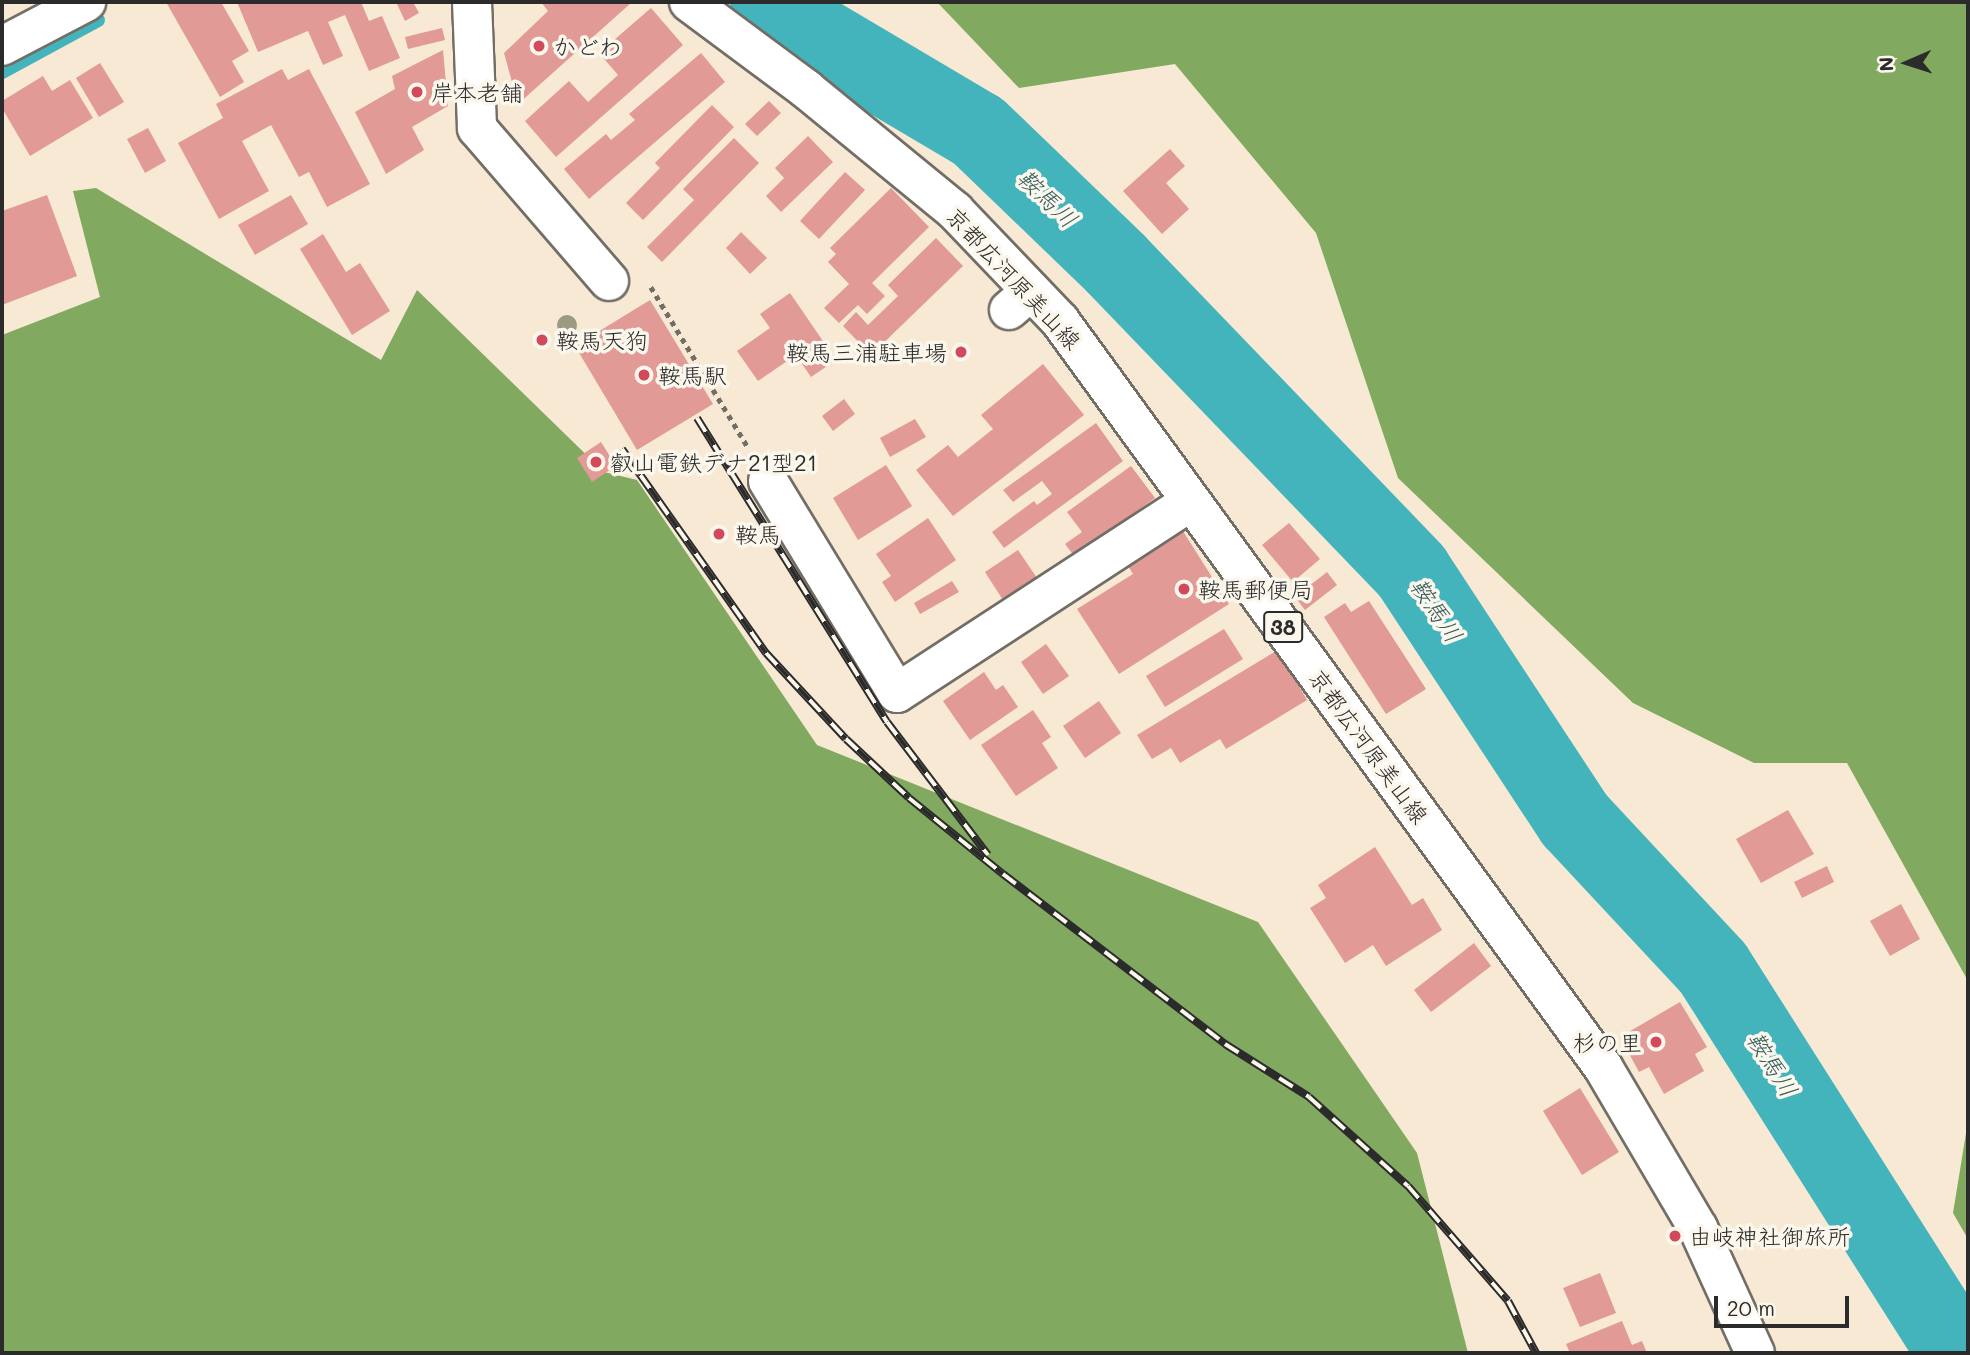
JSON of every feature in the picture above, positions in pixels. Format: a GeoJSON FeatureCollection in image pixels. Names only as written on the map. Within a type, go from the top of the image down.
{"type":"FeatureCollection","features":[{"type":"Feature","properties":{"kind":"main road"},"geometry":{"type":"LineString","coordinates":[[2,46],[86,2]]}},
{"type":"Feature","properties":{"kind":"main road"},"geometry":{"type":"LineString","coordinates":[[472,2],[477,128],[609,281]]}},
{"type":"Feature","properties":{"kind":"main road","name":"京都広河原美山線"},"geometry":{"type":"LineString","coordinates":[[689,2],[806,89],[955,211],[1020,300],[1060,321],[1603,1067],[1698,1228],[1755,1353]]}},
{"type":"Feature","properties":{"kind":"main road"},"geometry":{"type":"LineString","coordinates":[[768,481],[897,694],[1191,501]]}},
{"type":"Feature","properties":{"kind":"path"},"geometry":{"type":"LineString","coordinates":[[609,281],[650,285],[768,481]]}},
{"type":"Feature","properties":{"kind":"green space"},"geometry":{"type":"Polygon","coordinates":[[[937,2],[1968,2],[1968,981],[1847,763],[1754,763],[1633,703],[1398,478],[1316,233],[1175,64],[1019,88],[937,2]]]}},
{"type":"Feature","properties":{"kind":"green space"},"geometry":{"type":"Polygon","coordinates":[[[96,188],[381,360],[417,290],[604,472],[637,480],[817,745],[1258,922],[1417,1153],[1468,1353],[2,1353],[2,335],[100,297],[73,191],[96,188]]]}},
{"type":"Feature","properties":{"kind":"green space"},"geometry":{"type":"Polygon","coordinates":[[[1968,1121],[1968,1239],[1953,1213],[1968,1121]]]}},
{"type":"Feature","properties":{"kind":"building"},"geometry":{"type":"Polygon","coordinates":[[[166,2],[221,2],[249,51],[232,61],[244,82],[220,97],[166,2]]]}},
{"type":"Feature","properties":{"kind":"building"},"geometry":{"type":"Polygon","coordinates":[[[237,2],[361,2],[369,21],[382,16],[400,58],[369,71],[345,15],[328,22],[343,56],[323,65],[308,31],[258,52],[237,2]]]}},
{"type":"Feature","properties":{"kind":"building"},"geometry":{"type":"Polygon","coordinates":[[[396,2],[413,2],[419,13],[405,21],[396,2]]]}},
{"type":"Feature","properties":{"kind":"building"},"geometry":{"type":"Polygon","coordinates":[[[541,2],[631,3],[518,104],[504,53],[548,11],[541,2]]]}},
{"type":"Feature","properties":{"kind":"building"},"geometry":{"type":"Polygon","coordinates":[[[651,8],[683,45],[556,157],[525,121],[569,81],[588,102],[618,75],[599,53],[651,8]]]}},
{"type":"Feature","properties":{"kind":"building"},"geometry":{"type":"Polygon","coordinates":[[[442,28],[445,40],[408,49],[405,37],[442,28]]]}},
{"type":"Feature","properties":{"kind":"building"},"geometry":{"type":"Polygon","coordinates":[[[443,50],[448,106],[412,127],[424,150],[386,174],[355,112],[395,89],[392,76],[443,50]]]}},
{"type":"Feature","properties":{"kind":"building"},"geometry":{"type":"Polygon","coordinates":[[[701,53],[725,82],[589,199],[564,169],[606,134],[611,140],[635,120],[629,114],[701,53]]]}},
{"type":"Feature","properties":{"kind":"building"},"geometry":{"type":"Polygon","coordinates":[[[100,63],[124,102],[99,117],[76,78],[100,63]]]}},
{"type":"Feature","properties":{"kind":"building"},"geometry":{"type":"Polygon","coordinates":[[[282,69],[288,80],[309,69],[370,184],[327,207],[309,172],[299,177],[271,125],[242,141],[269,191],[219,219],[178,143],[223,118],[216,104],[282,69]]]}},
{"type":"Feature","properties":{"kind":"building"},"geometry":{"type":"Polygon","coordinates":[[[43,76],[52,91],[70,80],[93,118],[30,156],[2,108],[2,101],[43,76]]]}},
{"type":"Feature","properties":{"kind":"building"},"geometry":{"type":"Polygon","coordinates":[[[769,101],[781,113],[757,136],[745,124],[769,101]]]}},
{"type":"Feature","properties":{"kind":"building"},"geometry":{"type":"Polygon","coordinates":[[[712,105],[734,127],[643,220],[626,203],[660,168],[655,163],[712,105]]]}},
{"type":"Feature","properties":{"kind":"building"},"geometry":{"type":"Polygon","coordinates":[[[148,128],[166,161],[145,173],[127,139],[148,128]]]}},
{"type":"Feature","properties":{"kind":"building"},"geometry":{"type":"Polygon","coordinates":[[[808,136],[833,162],[781,212],[766,196],[784,178],[775,168],[808,136]]]}},
{"type":"Feature","properties":{"kind":"building"},"geometry":{"type":"Polygon","coordinates":[[[734,138],[759,163],[662,262],[647,247],[694,200],[683,189],[734,138]]]}},
{"type":"Feature","properties":{"kind":"building"},"geometry":{"type":"Polygon","coordinates":[[[1170,149],[1185,166],[1166,183],[1189,209],[1162,234],[1123,191],[1170,149]]]}},
{"type":"Feature","properties":{"kind":"building"},"geometry":{"type":"Polygon","coordinates":[[[845,172],[865,190],[819,239],[800,221],[845,172]]]}},
{"type":"Feature","properties":{"kind":"building"},"geometry":{"type":"Polygon","coordinates":[[[891,188],[929,227],[872,283],[885,296],[867,314],[858,305],[839,323],[824,308],[849,284],[828,262],[836,254],[830,248],[891,188]]]}},
{"type":"Feature","properties":{"kind":"building"},"geometry":{"type":"Polygon","coordinates":[[[47,195],[77,276],[2,305],[2,211],[47,195]]]}},
{"type":"Feature","properties":{"kind":"building"},"geometry":{"type":"Polygon","coordinates":[[[291,195],[308,224],[255,255],[238,225],[291,195]]]}},
{"type":"Feature","properties":{"kind":"building"},"geometry":{"type":"Polygon","coordinates":[[[741,232],[767,258],[750,274],[726,248],[741,232]]]}},
{"type":"Feature","properties":{"kind":"building"},"geometry":{"type":"Polygon","coordinates":[[[323,234],[346,272],[360,263],[390,311],[352,335],[300,249],[323,234]]]}},
{"type":"Feature","properties":{"kind":"building"},"geometry":{"type":"Polygon","coordinates":[[[936,238],[963,266],[871,355],[843,326],[856,312],[868,325],[898,296],[888,285],[936,238]]]}},
{"type":"Feature","properties":{"kind":"building"},"geometry":{"type":"Polygon","coordinates":[[[790,293],[836,360],[811,377],[796,355],[758,381],[737,351],[770,328],[760,314],[790,293]]]}},
{"type":"Feature","properties":{"kind":"building","name":"鞍馬駅"},"geometry":{"type":"Polygon","coordinates":[[[650,300],[713,404],[637,450],[575,346],[650,300]]]}},
{"type":"Feature","properties":{"kind":"building"},"geometry":{"type":"Polygon","coordinates":[[[1043,364],[1084,415],[953,516],[916,470],[948,445],[958,457],[993,429],[981,415],[1043,364]]]}},
{"type":"Feature","properties":{"kind":"building"},"geometry":{"type":"Polygon","coordinates":[[[844,399],[855,414],[833,431],[822,416],[844,399]]]}},
{"type":"Feature","properties":{"kind":"building"},"geometry":{"type":"Polygon","coordinates":[[[915,419],[926,437],[890,457],[880,438],[915,419]]]}},
{"type":"Feature","properties":{"kind":"building"},"geometry":{"type":"Polygon","coordinates":[[[1096,423],[1123,461],[1004,548],[992,532],[1034,501],[1037,505],[1052,494],[1042,481],[1013,502],[1003,490],[1096,423]]]}},
{"type":"Feature","properties":{"kind":"building","name":"叡山電鉄デナ21型21"},"geometry":{"type":"Polygon","coordinates":[[[601,442],[616,466],[592,482],[577,458],[601,442]]]}},
{"type":"Feature","properties":{"kind":"building"},"geometry":{"type":"Polygon","coordinates":[[[886,465],[912,506],[858,540],[833,498],[886,465]]]}},
{"type":"Feature","properties":{"kind":"building"},"geometry":{"type":"Polygon","coordinates":[[[1131,466],[1155,498],[1075,557],[1065,544],[1082,532],[1067,512],[1131,466]]]}},
{"type":"Feature","properties":{"kind":"building"},"geometry":{"type":"Polygon","coordinates":[[[928,518],[956,560],[895,602],[882,582],[891,576],[876,554],[928,518]]]}},
{"type":"Feature","properties":{"kind":"building"},"geometry":{"type":"Polygon","coordinates":[[[1289,523],[1320,559],[1293,582],[1262,545],[1289,523]]]}},
{"type":"Feature","properties":{"kind":"building"},"geometry":{"type":"Polygon","coordinates":[[[1181,528],[1229,604],[1119,674],[1077,609],[1133,574],[1126,563],[1181,528]]]}},
{"type":"Feature","properties":{"kind":"building"},"geometry":{"type":"Polygon","coordinates":[[[1018,550],[1037,578],[1003,600],[985,572],[1018,550]]]}},
{"type":"Feature","properties":{"kind":"building"},"geometry":{"type":"Polygon","coordinates":[[[1327,572],[1337,585],[1305,610],[1295,597],[1327,572]]]}},
{"type":"Feature","properties":{"kind":"building"},"geometry":{"type":"Polygon","coordinates":[[[952,581],[959,592],[920,614],[914,603],[952,581]]]}},
{"type":"Feature","properties":{"kind":"building"},"geometry":{"type":"Polygon","coordinates":[[[1369,601],[1426,689],[1386,714],[1324,617],[1345,603],[1351,612],[1369,601]]]}},
{"type":"Feature","properties":{"kind":"building"},"geometry":{"type":"Polygon","coordinates":[[[1224,629],[1243,659],[1165,707],[1146,676],[1224,629]]]}},
{"type":"Feature","properties":{"kind":"building"},"geometry":{"type":"Polygon","coordinates":[[[1046,644],[1069,676],[1043,694],[1021,662],[1046,644]]]}},
{"type":"Feature","properties":{"kind":"building"},"geometry":{"type":"Polygon","coordinates":[[[1278,650],[1307,700],[1226,749],[1220,739],[1180,763],[1171,748],[1152,759],[1137,735],[1278,650]]]}},
{"type":"Feature","properties":{"kind":"building"},"geometry":{"type":"Polygon","coordinates":[[[984,672],[996,690],[1003,685],[1018,707],[970,740],[943,701],[984,672]]]}},
{"type":"Feature","properties":{"kind":"building"},"geometry":{"type":"Polygon","coordinates":[[[1099,701],[1121,733],[1085,758],[1063,726],[1099,701]]]}},
{"type":"Feature","properties":{"kind":"building"},"geometry":{"type":"Polygon","coordinates":[[[1033,710],[1051,737],[1042,743],[1058,768],[1016,796],[981,745],[1033,710]]]}},
{"type":"Feature","properties":{"kind":"building"},"geometry":{"type":"Polygon","coordinates":[[[1788,810],[1814,854],[1761,883],[1736,839],[1788,810]]]}},
{"type":"Feature","properties":{"kind":"building"},"geometry":{"type":"Polygon","coordinates":[[[1375,847],[1412,905],[1423,898],[1442,930],[1386,966],[1373,945],[1345,963],[1310,908],[1326,898],[1318,885],[1375,847]]]}},
{"type":"Feature","properties":{"kind":"building"},"geometry":{"type":"Polygon","coordinates":[[[1827,866],[1834,882],[1802,898],[1794,882],[1827,866]]]}},
{"type":"Feature","properties":{"kind":"building"},"geometry":{"type":"Polygon","coordinates":[[[1901,904],[1920,939],[1890,956],[1870,921],[1901,904]]]}},
{"type":"Feature","properties":{"kind":"building"},"geometry":{"type":"Polygon","coordinates":[[[1474,943],[1491,966],[1431,1012],[1414,990],[1474,943]]]}},
{"type":"Feature","properties":{"kind":"building"},"geometry":{"type":"Polygon","coordinates":[[[1680,1002],[1707,1047],[1695,1054],[1704,1071],[1664,1094],[1649,1067],[1639,1072],[1620,1037],[1680,1002]]]}},
{"type":"Feature","properties":{"kind":"building"},"geometry":{"type":"Polygon","coordinates":[[[1580,1088],[1619,1152],[1582,1175],[1543,1111],[1580,1088]]]}},
{"type":"Feature","properties":{"kind":"building"},"geometry":{"type":"Polygon","coordinates":[[[1600,1273],[1616,1313],[1580,1327],[1563,1288],[1600,1273]]]}},
{"type":"Feature","properties":{"kind":"building"},"geometry":{"type":"Polygon","coordinates":[[[1622,1321],[1632,1345],[1642,1341],[1647,1353],[1570,1353],[1566,1344],[1622,1321]]]}},
{"type":"Feature","properties":{"kind":"waterway","name":"鞍馬川"},"geometry":{"type":"LineString","coordinates":[[770,2],[802,27],[978,131],[1116,264],[1412,572],[1575,820],[1713,968],[1957,1353]]}},
{"type":"Feature","properties":{"kind":"waterway"},"geometry":{"type":"LineString","coordinates":[[2,72],[98,20]]}},
{"type":"Feature","properties":{"kind":"railway"},"geometry":{"type":"LineString","coordinates":[[697,418],[887,722],[988,855]]}},
{"type":"Feature","properties":{"kind":"railway"},"geometry":{"type":"LineString","coordinates":[[622,449],[766,653],[846,739],[909,798],[1003,874],[1225,1044],[1309,1097],[1408,1186],[1508,1301],[1536,1353]]}},
{"type":"Feature","properties":{"kind":"place","name":"かどわ"},"geometry":{"type":"Point","coordinates":[539,46]}},
{"type":"Feature","properties":{"kind":"place","name":"岸本老舗"},"geometry":{"type":"Point","coordinates":[417,92]}},
{"type":"Feature","properties":{"kind":"place","name":"鞍馬天狗"},"geometry":{"type":"Point","coordinates":[542,340]}},
{"type":"Feature","properties":{"kind":"place","name":"鞍馬三浦駐車場"},"geometry":{"type":"Point","coordinates":[961,352]}},
{"type":"Feature","properties":{"kind":"place","name":"鞍馬駅"},"geometry":{"type":"Point","coordinates":[644,375]}},
{"type":"Feature","properties":{"kind":"place","name":"叡山電鉄デナ21型21"},"geometry":{"type":"Point","coordinates":[596,462]}},
{"type":"Feature","properties":{"kind":"place","name":"鞍馬"},"geometry":{"type":"Point","coordinates":[719,534]}},
{"type":"Feature","properties":{"kind":"place","name":"鞍馬郵便局"},"geometry":{"type":"Point","coordinates":[1184,589]}},
{"type":"Feature","properties":{"kind":"place","name":"杉の里"},"geometry":{"type":"Point","coordinates":[1656,1042]}},
{"type":"Feature","properties":{"kind":"place","name":"由岐神社御旅所"},"geometry":{"type":"Point","coordinates":[1675,1236]}}]}
